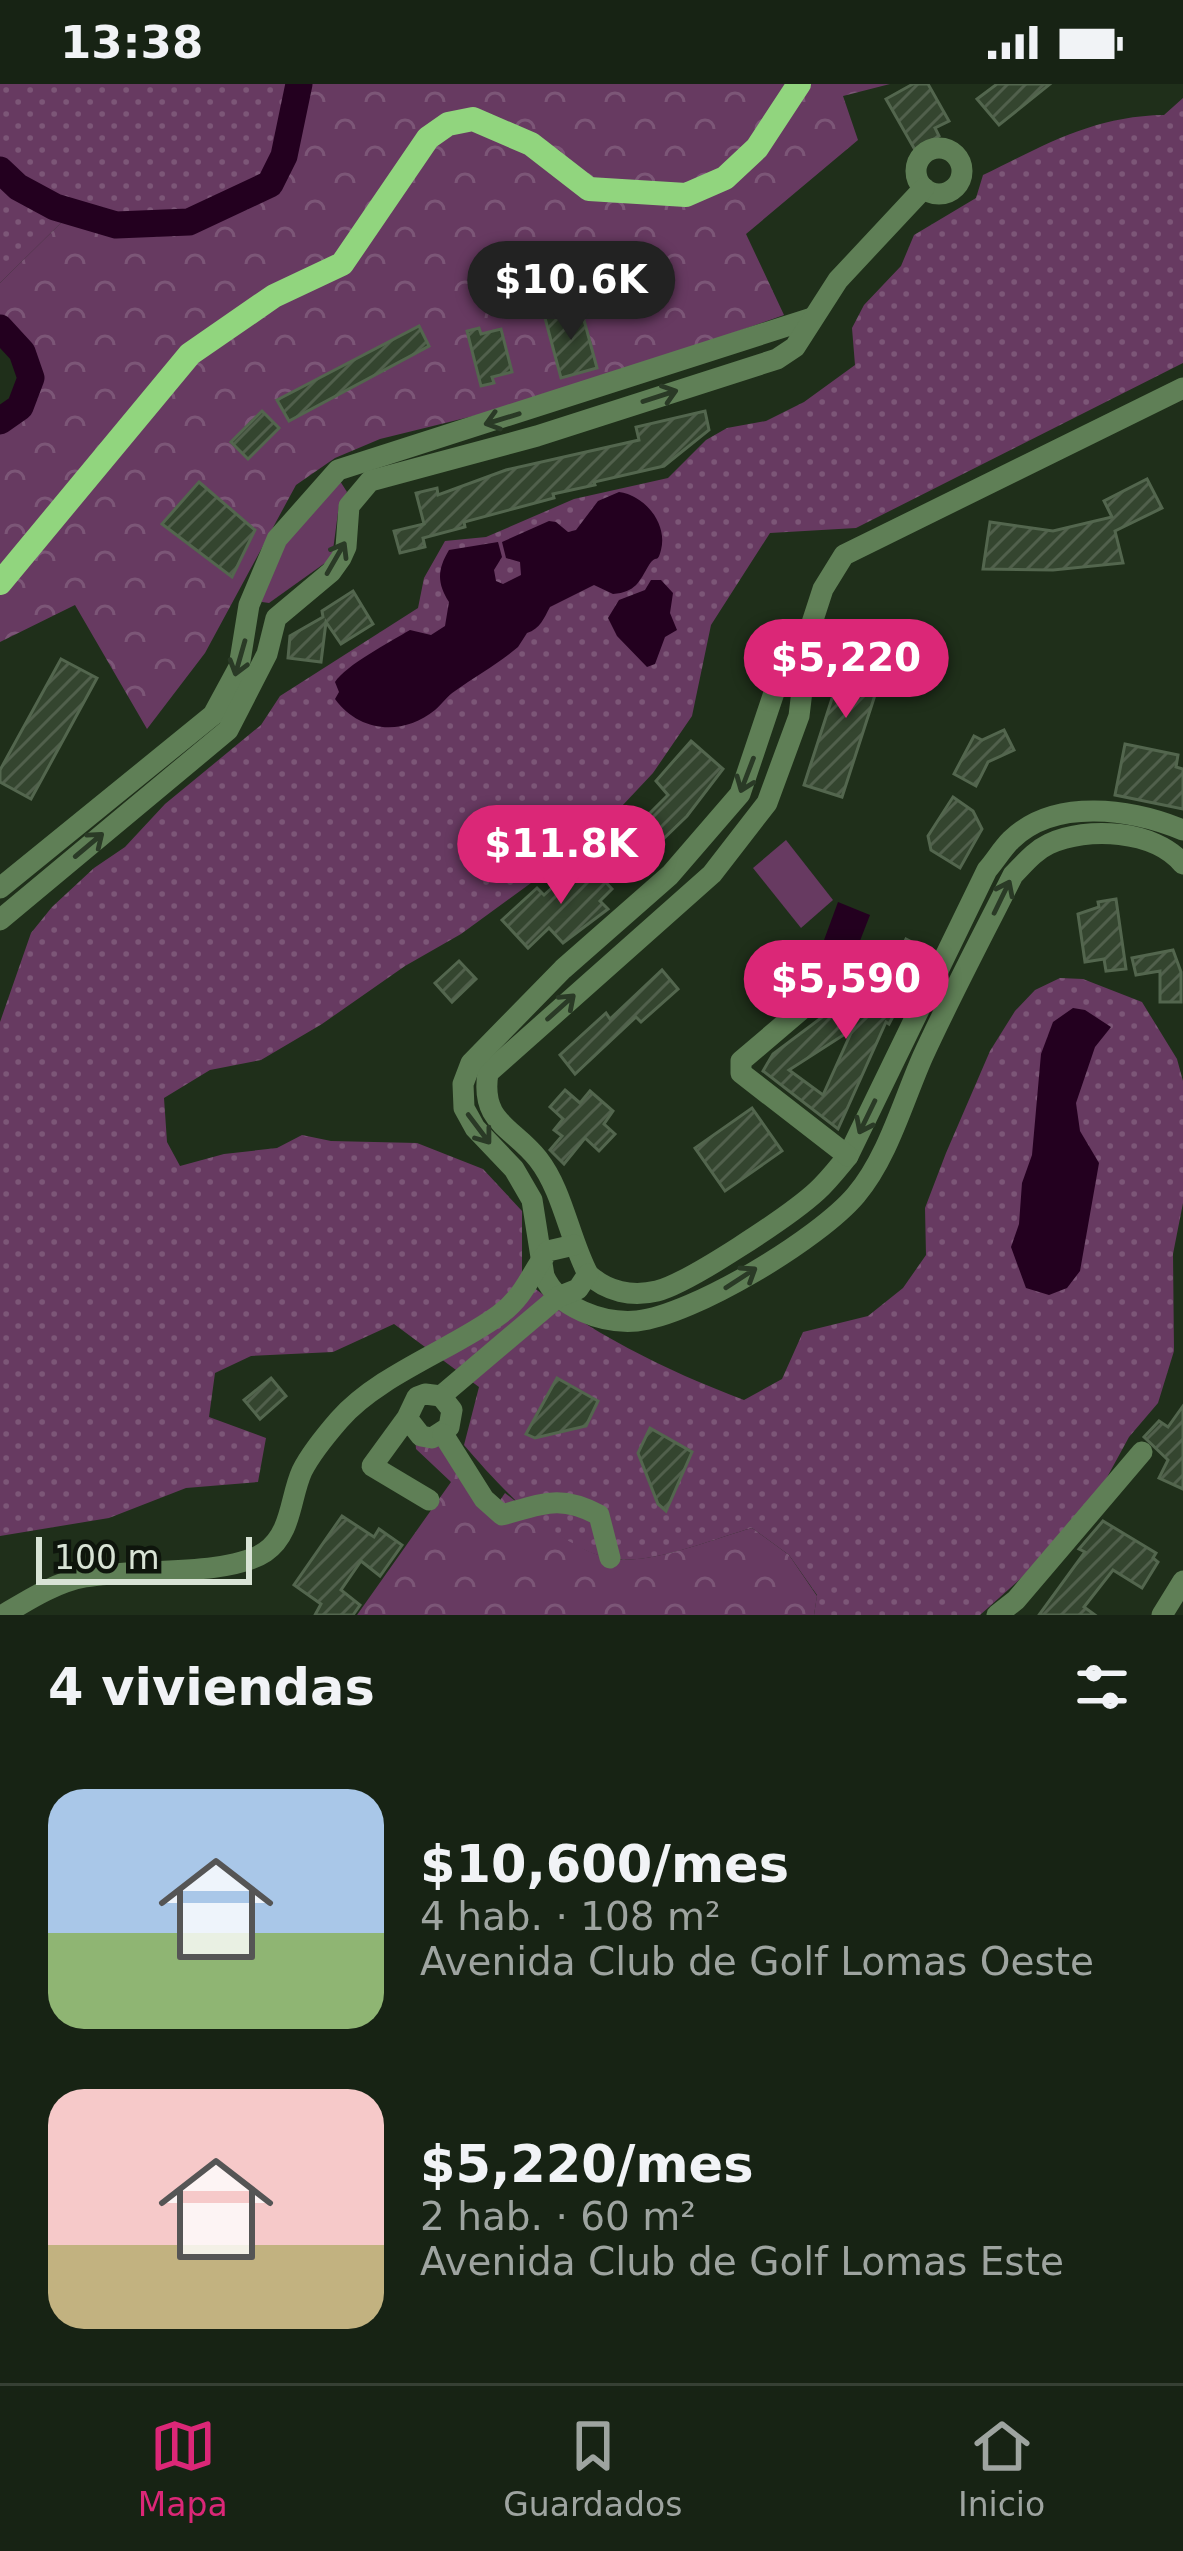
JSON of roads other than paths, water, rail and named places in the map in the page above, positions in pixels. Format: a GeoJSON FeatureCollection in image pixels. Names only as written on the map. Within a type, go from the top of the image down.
{"type":"FeatureCollection","features":[{"type":"Feature","properties":{"kind":"main road"},"geometry":{"type":"LineString","coordinates":[[0,584],[190,354],[274,296],[342,264],[428,138],[448,124],[473,119],[531,144],[590,189],[686,195],[725,178],[757,148],[800,84]]}},
{"type":"Feature","properties":{"kind":"street"},"geometry":{"type":"LineString","coordinates":[[0,920],[228,730],[268,654],[276,618],[341,558],[349,506],[370,481],[538,436],[777,358],[795,347],[838,280],[924,188]]}},
{"type":"Feature","properties":{"kind":"street"},"geometry":{"type":"LineString","coordinates":[[0,888],[213,715],[239,668],[249,605],[278,539],[338,470],[813,318]]}},
{"type":"Feature","properties":{"kind":"street"},"geometry":{"type":"LineString","coordinates":[[1183,388],[844,555],[823,589],[808,632],[799,716],[767,803],[712,874],[488,1073],[488,1106],[500,1124],[539,1160],[588,1274],[601,1286],[618,1291],[660,1290],[693,1275],[817,1192],[848,1156],[987,871],[1012,838],[1040,821],[1092,812],[1150,817],[1183,830]]}},
{"type":"Feature","properties":{"kind":"street"},"geometry":{"type":"LineString","coordinates":[[338,470],[359,491]]}},
{"type":"Feature","properties":{"kind":"street"},"geometry":{"type":"LineString","coordinates":[[249,605],[276,618]]}},
{"type":"Feature","properties":{"kind":"street"},"geometry":{"type":"LineString","coordinates":[[808,632],[788,651],[740,794],[670,875],[563,969],[471,1063],[463,1084],[464,1108],[475,1128],[514,1169],[532,1200],[544,1276],[558,1297],[595,1316],[629,1322],[668,1317],[712,1298],[826,1222],[855,1197],[877,1163],[924,1053],[1013,875],[1030,856],[1074,836],[1108,834],[1157,845],[1173,852],[1183,864]]}},
{"type":"Feature","properties":{"kind":"street"},"geometry":{"type":"LineString","coordinates":[[815,998],[741,1061],[740,1068],[757,1089],[848,1156]]}},
{"type":"Feature","properties":{"kind":"street"},"geometry":{"type":"LineString","coordinates":[[3,1615],[84,1577],[236,1563],[263,1554],[275,1543],[295,1506],[301,1474],[344,1414],[430,1354],[498,1316],[535,1277],[543,1257],[555,1246],[574,1245]]}},
{"type":"Feature","properties":{"kind":"street"},"geometry":{"type":"LineString","coordinates":[[441,1396],[558,1297],[578,1289],[588,1274]]}},
{"type":"Feature","properties":{"kind":"street"},"geometry":{"type":"LineString","coordinates":[[429,1500],[372,1466],[417,1397],[441,1396],[448,1402],[452,1419],[443,1434]]}},
{"type":"Feature","properties":{"kind":"street"},"geometry":{"type":"LineString","coordinates":[[407,1418],[421,1436],[443,1434]]}},
{"type":"Feature","properties":{"kind":"street"},"geometry":{"type":"LineString","coordinates":[[443,1434],[484,1498],[502,1515],[574,1501],[598,1515],[610,1558]]}},
{"type":"Feature","properties":{"kind":"street"},"geometry":{"type":"LineString","coordinates":[[997,1615],[1016,1600],[1142,1451]]}},
{"type":"Feature","properties":{"kind":"street"},"geometry":{"type":"LineString","coordinates":[[1162,1615],[1183,1581]]}},
{"type":"Feature","properties":{"kind":"waterway"},"geometry":{"type":"LineString","coordinates":[[0,170],[18,187],[55,207],[116,225],[189,222],[270,184],[284,156],[299,84]]}},
{"type":"Feature","properties":{"kind":"waterway"},"geometry":{"type":"LineString","coordinates":[[0,328],[22,352],[31,378],[20,407],[0,421]]}}]}
